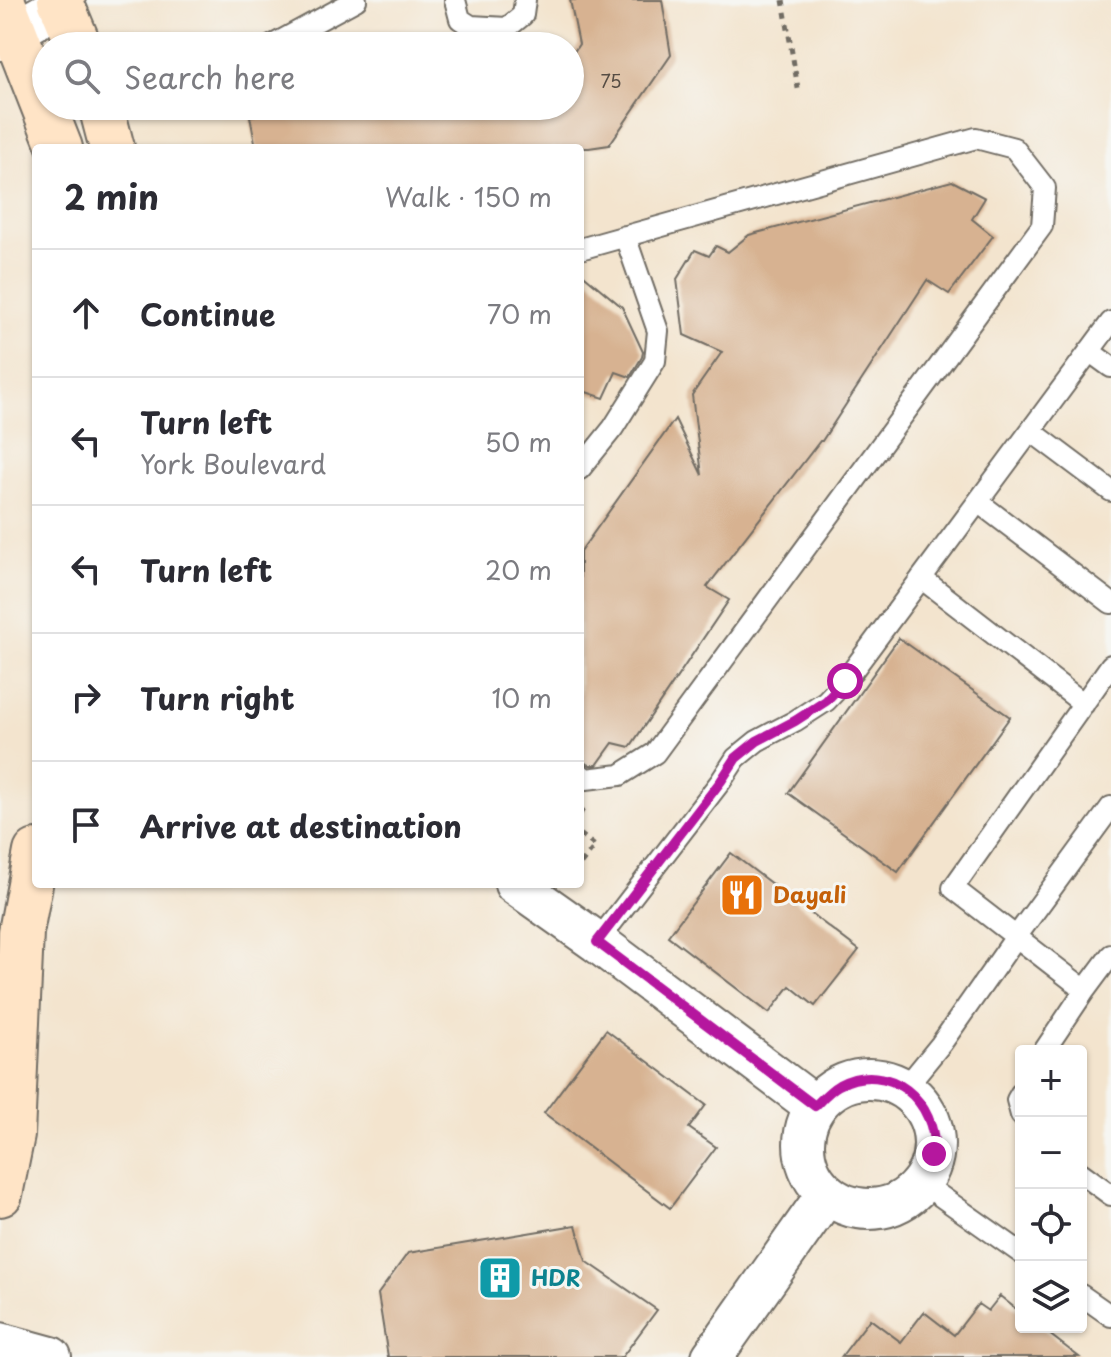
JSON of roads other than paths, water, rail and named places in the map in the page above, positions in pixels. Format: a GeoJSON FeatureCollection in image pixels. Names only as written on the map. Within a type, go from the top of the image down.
{"type":"FeatureCollection","features":[{"type":"Feature","properties":{"kind":"street"},"geometry":{"type":"LineString","coordinates":[[32,84],[6,24],[70,1],[76,32]]}},
{"type":"Feature","properties":{"kind":"street"},"geometry":{"type":"LineString","coordinates":[[48,120],[58,144]]}},
{"type":"Feature","properties":{"kind":"street"},"geometry":{"type":"LineString","coordinates":[[105,120],[111,144]]}},
{"type":"Feature","properties":{"kind":"street"},"geometry":{"type":"LineString","coordinates":[[0,991],[14,923],[32,865]]}},
{"type":"Feature","properties":{"kind":"street"},"geometry":{"type":"LineString","coordinates":[[521,888],[815,1106]]}},
{"type":"Feature","properties":{"kind":"street"},"geometry":{"type":"LineString","coordinates":[[0,1194],[12,1135],[14,923]]}},
{"type":"Feature","properties":{"kind":"street"},"geometry":{"type":"LineString","coordinates":[[882,1079],[905,1088],[924,1107],[934,1132],[934,1154],[922,1183],[905,1198],[873,1209],[851,1207],[827,1194],[807,1164],[804,1135],[815,1106],[839,1086],[854,1080],[882,1079]]}},
{"type":"Feature","properties":{"kind":"street"},"geometry":{"type":"LineString","coordinates":[[712,1357],[827,1194]]}},
{"type":"Feature","properties":{"kind":"street"},"geometry":{"type":"LineString","coordinates":[[0,1343],[51,1357]]}},
{"type":"Feature","properties":{"kind":"lane"},"geometry":{"type":"LineString","coordinates":[[297,32],[356,0]]}},
{"type":"Feature","properties":{"kind":"lane"},"geometry":{"type":"LineString","coordinates":[[455,0],[460,19],[471,26],[507,28],[523,15],[525,0]]}},
{"type":"Feature","properties":{"kind":"lane"},"geometry":{"type":"LineString","coordinates":[[584,248],[976,138],[1014,148],[1045,188],[1042,226],[655,753],[620,775],[584,777]]}},
{"type":"Feature","properties":{"kind":"lane"},"geometry":{"type":"LineString","coordinates":[[584,464],[613,428],[655,361],[658,331],[625,236]]}},
{"type":"Feature","properties":{"kind":"lane"},"geometry":{"type":"LineString","coordinates":[[597,942],[736,758],[757,741],[826,701],[845,681],[1111,322]]}},
{"type":"Feature","properties":{"kind":"lane"},"geometry":{"type":"LineString","coordinates":[[1089,351],[1111,367]]}},
{"type":"Feature","properties":{"kind":"lane"},"geometry":{"type":"LineString","coordinates":[[1031,431],[1111,491]]}},
{"type":"Feature","properties":{"kind":"lane"},"geometry":{"type":"LineString","coordinates":[[978,502],[1111,603]]}},
{"type":"Feature","properties":{"kind":"lane"},"geometry":{"type":"LineString","coordinates":[[921,578],[1084,704]]}},
{"type":"Feature","properties":{"kind":"lane"},"geometry":{"type":"LineString","coordinates":[[1085,990],[953,888],[1111,665]]}},
{"type":"Feature","properties":{"kind":"lane"},"geometry":{"type":"LineString","coordinates":[[905,1088],[941,1044],[1111,807]]}},
{"type":"Feature","properties":{"kind":"lane"},"geometry":{"type":"LineString","coordinates":[[1048,1045],[1111,955]]}},
{"type":"Feature","properties":{"kind":"lane"},"geometry":{"type":"LineString","coordinates":[[1087,1177],[1111,1195]]}},
{"type":"Feature","properties":{"kind":"lane"},"geometry":{"type":"LineString","coordinates":[[922,1183],[1015,1249]]}},
{"type":"Feature","properties":{"kind":"lane"},"geometry":{"type":"LineString","coordinates":[[1087,1299],[1111,1316]]}},
{"type":"Feature","properties":{"kind":"place","name":"Dayali"},"geometry":{"type":"Point","coordinates":[742,895]}},
{"type":"Feature","properties":{"kind":"place","name":"HDR"},"geometry":{"type":"Point","coordinates":[500,1278]}}]}
